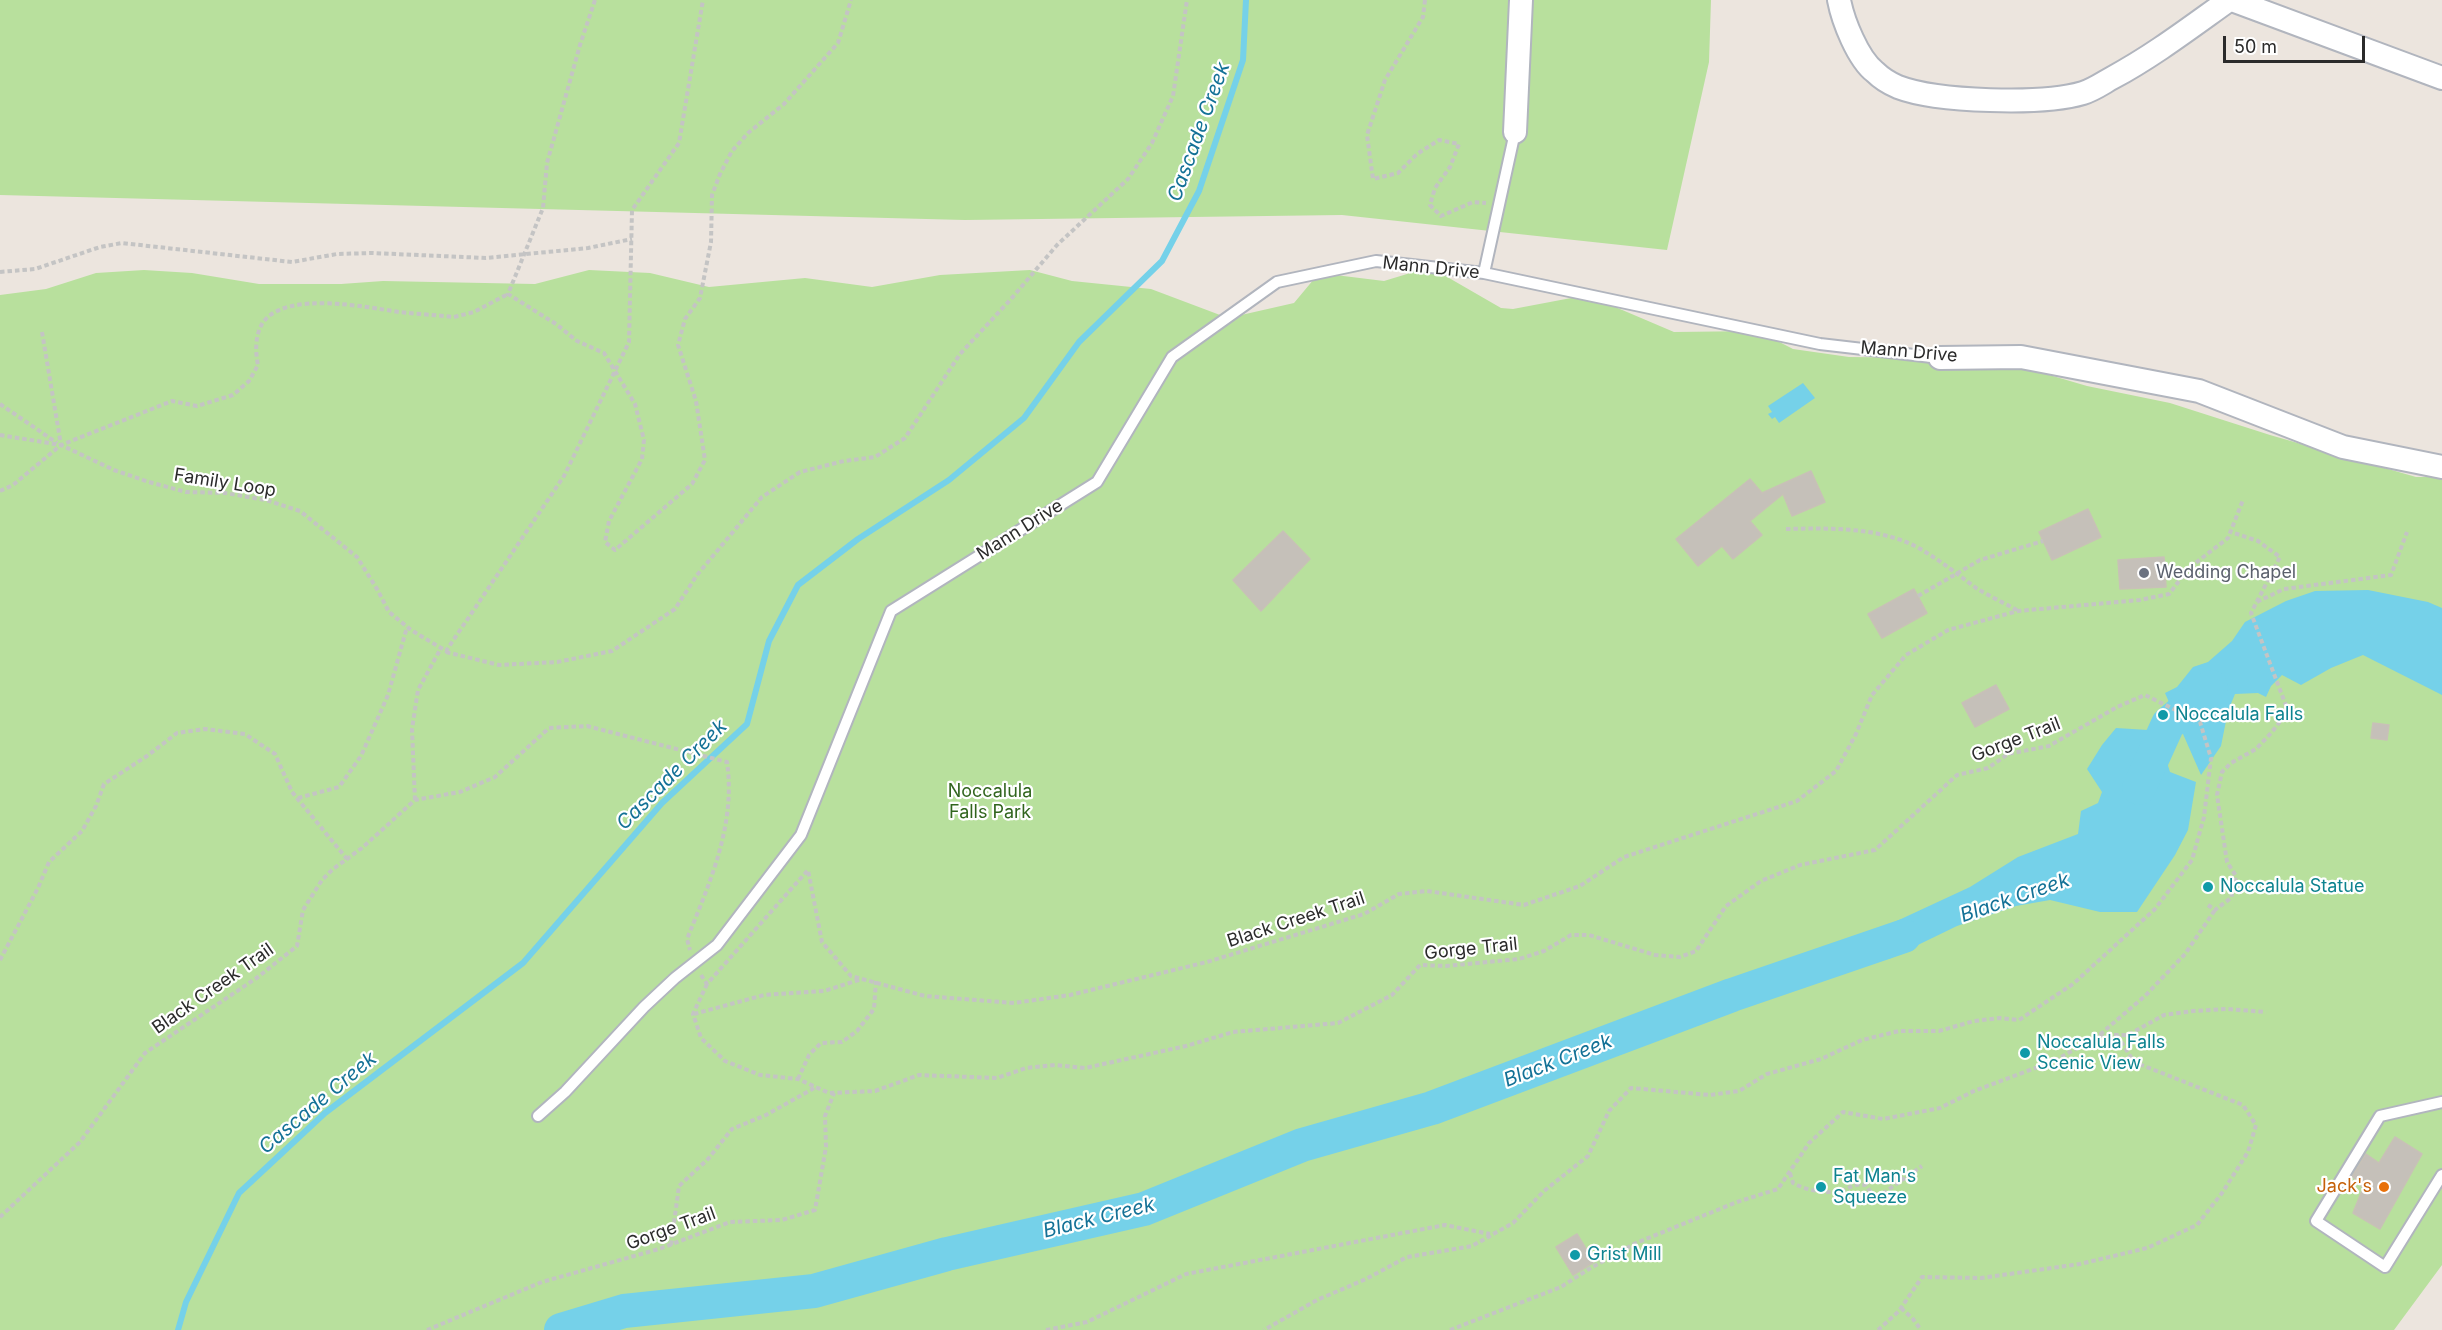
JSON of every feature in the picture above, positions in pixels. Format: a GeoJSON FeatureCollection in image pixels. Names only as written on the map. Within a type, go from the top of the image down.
{"type":"FeatureCollection","features":[{"type":"Feature","properties":{"kind":"street"},"geometry":{"type":"LineString","coordinates":[[1515,132],[1521,0]]}},
{"type":"Feature","properties":{"kind":"street"},"geometry":{"type":"LineString","coordinates":[[1839,0],[1842,16],[1855,44],[1873,71],[1897,87],[1932,95],[2025,100],[2055,99],[2085,93],[2139,64],[2231,0],[2442,78]]}},
{"type":"Feature","properties":{"kind":"street","name":"Mann Drive"},"geometry":{"type":"LineString","coordinates":[[1940,358],[2021,357],[2199,391],[2343,447],[2442,467]]}},
{"type":"Feature","properties":{"kind":"lane"},"geometry":{"type":"LineString","coordinates":[[1484,273],[1515,132]]}},
{"type":"Feature","properties":{"kind":"lane","name":"Mann Drive"},"geometry":{"type":"LineString","coordinates":[[538,1116],[565,1092],[644,1007],[675,978],[717,945],[801,835],[891,611],[1097,482],[1172,357],[1277,282],[1376,261],[1484,273],[1820,344],[1940,358]]}},
{"type":"Feature","properties":{"kind":"lane"},"geometry":{"type":"LineString","coordinates":[[2442,1102],[2380,1116],[2316,1221],[2385,1267],[2442,1175]]}},
{"type":"Feature","properties":{"kind":"path"},"geometry":{"type":"LineString","coordinates":[[0,491],[14,485],[61,445],[172,401],[197,406],[233,395],[249,381],[258,365],[255,347],[264,321],[278,311],[306,304],[327,304],[454,317],[474,312],[508,294],[543,208],[547,163],[595,0]]}},
{"type":"Feature","properties":{"kind":"path"},"geometry":{"type":"LineString","coordinates":[[445,652],[564,476],[629,342],[632,210],[679,143],[703,0]]}},
{"type":"Feature","properties":{"kind":"path"},"geometry":{"type":"LineString","coordinates":[[508,294],[556,324],[577,341],[604,353],[635,404],[644,440],[642,459],[609,521],[605,542],[615,550],[692,484],[705,460],[696,401],[678,345],[685,319],[700,298],[711,242],[712,195],[720,174],[732,151],[748,133],[784,104],[838,43],[851,0]]}},
{"type":"Feature","properties":{"kind":"path","name":"Family Loop"},"geometry":{"type":"LineString","coordinates":[[61,445],[114,470],[149,482],[186,492],[225,494],[266,500],[300,511],[357,557],[389,612],[445,652],[499,665],[557,662],[612,651],[675,609],[697,575],[762,497],[800,472],[844,461],[875,457],[905,438],[960,354],[1011,299],[1057,244],[1128,179],[1140,161],[1152,142],[1173,96],[1187,0]]}},
{"type":"Feature","properties":{"kind":"path"},"geometry":{"type":"LineString","coordinates":[[1425,0],[1423,17],[1384,80],[1368,135],[1373,179],[1398,173],[1417,154],[1439,140],[1459,144],[1450,167],[1435,189],[1430,206],[1441,216],[1473,202],[1499,204]]}},
{"type":"Feature","properties":{"kind":"path"},"geometry":{"type":"LineString","coordinates":[[0,272],[35,269],[100,247],[122,243],[292,262],[337,254],[372,253],[486,258],[588,248],[632,239]]}},
{"type":"Feature","properties":{"kind":"path"},"geometry":{"type":"LineString","coordinates":[[42,332],[61,445]]}},
{"type":"Feature","properties":{"kind":"path"},"geometry":{"type":"LineString","coordinates":[[0,404],[61,445]]}},
{"type":"Feature","properties":{"kind":"path"},"geometry":{"type":"LineString","coordinates":[[0,435],[61,445]]}},
{"type":"Feature","properties":{"kind":"path","name":"Black Creek Trail"},"geometry":{"type":"LineString","coordinates":[[708,984],[808,870],[822,942],[851,976],[926,996],[1014,1003],[1070,995],[1207,962],[1364,914],[1399,894],[1428,891],[1524,904],[1580,886],[1624,857],[1797,801],[1836,771],[1856,734],[1872,695],[1906,655],[1948,630],[2018,611],[2140,600],[2169,594],[2189,568],[2228,537],[2243,500]]}},
{"type":"Feature","properties":{"kind":"path"},"geometry":{"type":"LineString","coordinates":[[1786,529],[1836,527],[1875,534],[1912,545],[1943,562],[1978,589],[2018,611]]}},
{"type":"Feature","properties":{"kind":"path"},"geometry":{"type":"LineString","coordinates":[[1450,1330],[1561,1287],[1636,1243],[1737,1202],[1778,1189],[1809,1143],[1843,1112],[1883,1119],[1940,1108],[1974,1091],[2054,1061],[2098,1035],[2145,996],[2185,954],[2200,928],[2215,910],[2231,898],[2236,876],[2227,862],[2217,795],[2222,772],[2231,763],[2256,749],[2288,711],[2251,613],[2280,557],[2258,541],[2230,532]]}},
{"type":"Feature","properties":{"kind":"path"},"geometry":{"type":"LineString","coordinates":[[2257,603],[2284,589],[2391,575],[2407,532]]}},
{"type":"Feature","properties":{"kind":"path"},"geometry":{"type":"LineString","coordinates":[[1918,596],[1980,561],[2043,541]]}},
{"type":"Feature","properties":{"kind":"path"},"geometry":{"type":"LineString","coordinates":[[297,798],[339,788],[361,756],[388,695],[407,627]]}},
{"type":"Feature","properties":{"kind":"path"},"geometry":{"type":"LineString","coordinates":[[441,648],[418,690],[412,729],[415,800],[460,792],[495,777],[549,728],[588,726],[727,762],[731,787],[718,863],[687,939],[693,964],[708,984],[693,1014],[701,1038],[725,1061],[760,1075],[798,1078],[809,1055],[821,1043],[842,1042],[857,1031],[874,1009],[876,981]]}},
{"type":"Feature","properties":{"kind":"path","name":"Gorge Trail"},"geometry":{"type":"LineString","coordinates":[[798,1078],[829,1093],[875,1090],[920,1075],[997,1078],[1026,1068],[1055,1065],[1085,1068],[1186,1046],[1233,1032],[1338,1023],[1392,995],[1420,965],[1446,966],[1519,959],[1544,951],[1571,935],[1589,935],[1655,955],[1680,957],[1696,951],[1726,906],[1761,881],[1800,865],[1875,850],[1957,774],[1988,768],[2008,754],[2049,746],[2145,695],[2200,722],[2211,758],[2204,817],[2192,860],[2155,909],[2073,984],[2019,1020],[2000,1018],[1974,1021],[1939,1031],[1899,1031],[1862,1040],[1821,1059],[1767,1074],[1738,1091],[1710,1095],[1630,1088],[1609,1111],[1588,1156],[1544,1191],[1513,1223],[1472,1246],[1407,1257],[1366,1279],[1317,1300],[1264,1330]]}},
{"type":"Feature","properties":{"kind":"path"},"geometry":{"type":"LineString","coordinates":[[0,960],[49,862],[82,831],[96,806],[104,784],[177,733],[205,729],[245,734],[275,754],[297,798],[347,859]]}},
{"type":"Feature","properties":{"kind":"path","name":"Black Creek Trail"},"geometry":{"type":"LineString","coordinates":[[0,1216],[80,1142],[146,1053],[258,977],[297,946],[303,910],[322,880],[415,800]]}},
{"type":"Feature","properties":{"kind":"path"},"geometry":{"type":"LineString","coordinates":[[2208,904],[2215,910]]}},
{"type":"Feature","properties":{"kind":"path"},"geometry":{"type":"LineString","coordinates":[[693,1014],[764,995],[824,991],[865,978]]}},
{"type":"Feature","properties":{"kind":"path"},"geometry":{"type":"LineString","coordinates":[[2098,1035],[2128,1035],[2164,1015],[2227,1009],[2266,1011]]}},
{"type":"Feature","properties":{"kind":"path"},"geometry":{"type":"LineString","coordinates":[[1878,1330],[1901,1308],[1922,1277],[1981,1278],[2080,1264],[2147,1248],[2197,1225],[2222,1193],[2248,1152],[2256,1125],[2243,1105],[2134,1062],[2117,1035]]}},
{"type":"Feature","properties":{"kind":"path"},"geometry":{"type":"LineString","coordinates":[[671,1245],[679,1186],[708,1159],[732,1129],[766,1115],[816,1087]]}},
{"type":"Feature","properties":{"kind":"path","name":"Gorge Trail"},"geometry":{"type":"LineString","coordinates":[[427,1330],[542,1282],[671,1245],[730,1222],[782,1220],[815,1210],[826,1147],[825,1116],[834,1093]]}},
{"type":"Feature","properties":{"kind":"path"},"geometry":{"type":"LineString","coordinates":[[1789,1172],[1793,1183],[1805,1190],[1840,1191],[1854,1183],[1866,1185],[1875,1199],[1922,1166]]}},
{"type":"Feature","properties":{"kind":"path"},"geometry":{"type":"LineString","coordinates":[[1046,1330],[1087,1322],[1186,1274],[1444,1225],[1490,1234]]}},
{"type":"Feature","properties":{"kind":"path"},"geometry":{"type":"LineString","coordinates":[[1901,1308],[1921,1330]]}},
{"type":"Feature","properties":{"kind":"green space"},"geometry":{"type":"Polygon","coordinates":[[[0,0],[1711,0],[1709,62],[1667,250],[1342,215],[965,220],[0,195],[0,0]]]}},
{"type":"Feature","properties":{"kind":"green space","name":"Noccalula Falls Park"},"geometry":{"type":"Polygon","coordinates":[[[1430,267],[1501,308],[1513,309],[1587,295],[1674,332],[1758,331],[1793,349],[1849,357],[1940,358],[1941,370],[1988,357],[2087,386],[2170,403],[2270,435],[2416,477],[2442,477],[2442,1265],[2394,1330],[0,1330],[0,295],[46,289],[96,273],[144,270],[192,273],[259,284],[341,284],[383,281],[535,284],[589,270],[650,273],[709,287],[805,278],[872,287],[940,275],[1030,270],[1072,281],[1151,289],[1228,318],[1294,303],[1319,273],[1384,281],[1430,267]]]}},
{"type":"Feature","properties":{"kind":"water"},"geometry":{"type":"Polygon","coordinates":[[[1803,383],[1815,398],[1779,423],[1775,417],[1772,419],[1768,414],[1772,412],[1768,406],[1803,383]]]}},
{"type":"Feature","properties":{"kind":"water"},"geometry":{"type":"Polygon","coordinates":[[[2368,590],[2428,602],[2442,608],[2442,695],[2363,655],[2331,668],[2301,685],[2282,675],[2271,686],[2266,697],[2258,693],[2235,694],[2228,711],[2221,746],[2201,775],[2165,693],[2177,687],[2193,667],[2208,662],[2232,641],[2245,622],[2286,601],[2315,591],[2368,590]]]}},
{"type":"Feature","properties":{"kind":"water"},"geometry":{"type":"Polygon","coordinates":[[[2116,728],[2148,730],[2162,747],[2170,772],[2196,782],[2188,830],[2175,855],[2137,912],[2100,912],[2050,900],[2016,906],[1957,926],[1889,959],[1851,961],[1873,932],[1970,887],[2018,857],[2078,834],[2081,811],[2098,803],[2102,792],[2087,769],[2116,728]]]}},
{"type":"Feature","properties":{"kind":"building"},"geometry":{"type":"Polygon","coordinates":[[[1811,471],[1825,502],[1792,516],[1783,494],[1750,521],[1762,535],[1733,559],[1722,546],[1698,566],[1676,539],[1750,479],[1762,493],[1811,471]]]}},
{"type":"Feature","properties":{"kind":"building"},"geometry":{"type":"Polygon","coordinates":[[[2088,509],[2101,537],[2052,560],[2039,532],[2088,509]]]}},
{"type":"Feature","properties":{"kind":"building"},"geometry":{"type":"Polygon","coordinates":[[[1283,531],[1310,559],[1261,611],[1233,580],[1283,531]]]}},
{"type":"Feature","properties":{"kind":"building"},"geometry":{"type":"Polygon","coordinates":[[[2164,557],[2166,587],[2120,589],[2118,560],[2164,557]]]}},
{"type":"Feature","properties":{"kind":"building"},"geometry":{"type":"Polygon","coordinates":[[[1914,589],[1927,613],[1882,638],[1868,614],[1914,589]]]}},
{"type":"Feature","properties":{"kind":"building"},"geometry":{"type":"Polygon","coordinates":[[[1996,685],[2009,709],[1975,727],[1962,703],[1996,685]]]}},
{"type":"Feature","properties":{"kind":"building"},"geometry":{"type":"Polygon","coordinates":[[[2373,723],[2389,725],[2387,740],[2371,738],[2373,723]]]}},
{"type":"Feature","properties":{"kind":"building"},"geometry":{"type":"Polygon","coordinates":[[[2395,1137],[2422,1154],[2380,1229],[2353,1213],[2363,1188],[2352,1176],[2366,1154],[2379,1163],[2395,1137]]]}},
{"type":"Feature","properties":{"kind":"building","name":"Grist Mill"},"geometry":{"type":"Polygon","coordinates":[[[1577,1234],[1594,1262],[1573,1275],[1556,1247],[1577,1234]]]}},
{"type":"Feature","properties":{"kind":"waterway","name":"Cascade Creek"},"geometry":{"type":"LineString","coordinates":[[178,1330],[186,1302],[239,1193],[325,1113],[523,963],[662,803],[747,724],[769,641],[798,585],[858,539],[949,480],[1024,418],[1079,342],[1162,261],[1199,191],[1243,60],[1246,0]]}},
{"type":"Feature","properties":{"kind":"waterway","name":"Black Creek"},"geometry":{"type":"LineString","coordinates":[[2139,788],[2168,724],[2211,687]]}},
{"type":"Feature","properties":{"kind":"waterway","name":"Black Creek"},"geometry":{"type":"LineString","coordinates":[[561,1330],[624,1311],[814,1291],[947,1254],[1144,1209],[1302,1145],[1432,1108],[1732,995],[1904,936]]}},
{"type":"Feature","properties":{"kind":"place","name":"Wedding Chapel"},"geometry":{"type":"Point","coordinates":[2144,573]}},
{"type":"Feature","properties":{"kind":"place","name":"Noccalula Falls"},"geometry":{"type":"Point","coordinates":[2163,715]}},
{"type":"Feature","properties":{"kind":"place","name":"Noccalula Statue"},"geometry":{"type":"Point","coordinates":[2208,887]}},
{"type":"Feature","properties":{"kind":"place","name":"Noccalula Falls Scenic View"},"geometry":{"type":"Point","coordinates":[2025,1053]}},
{"type":"Feature","properties":{"kind":"place","name":"Fat Man's Squeeze"},"geometry":{"type":"Point","coordinates":[1821,1187]}},
{"type":"Feature","properties":{"kind":"place","name":"Jack's"},"geometry":{"type":"Point","coordinates":[2384,1187]}},
{"type":"Feature","properties":{"kind":"place","name":"Grist Mill"},"geometry":{"type":"Point","coordinates":[1575,1255]}}]}
